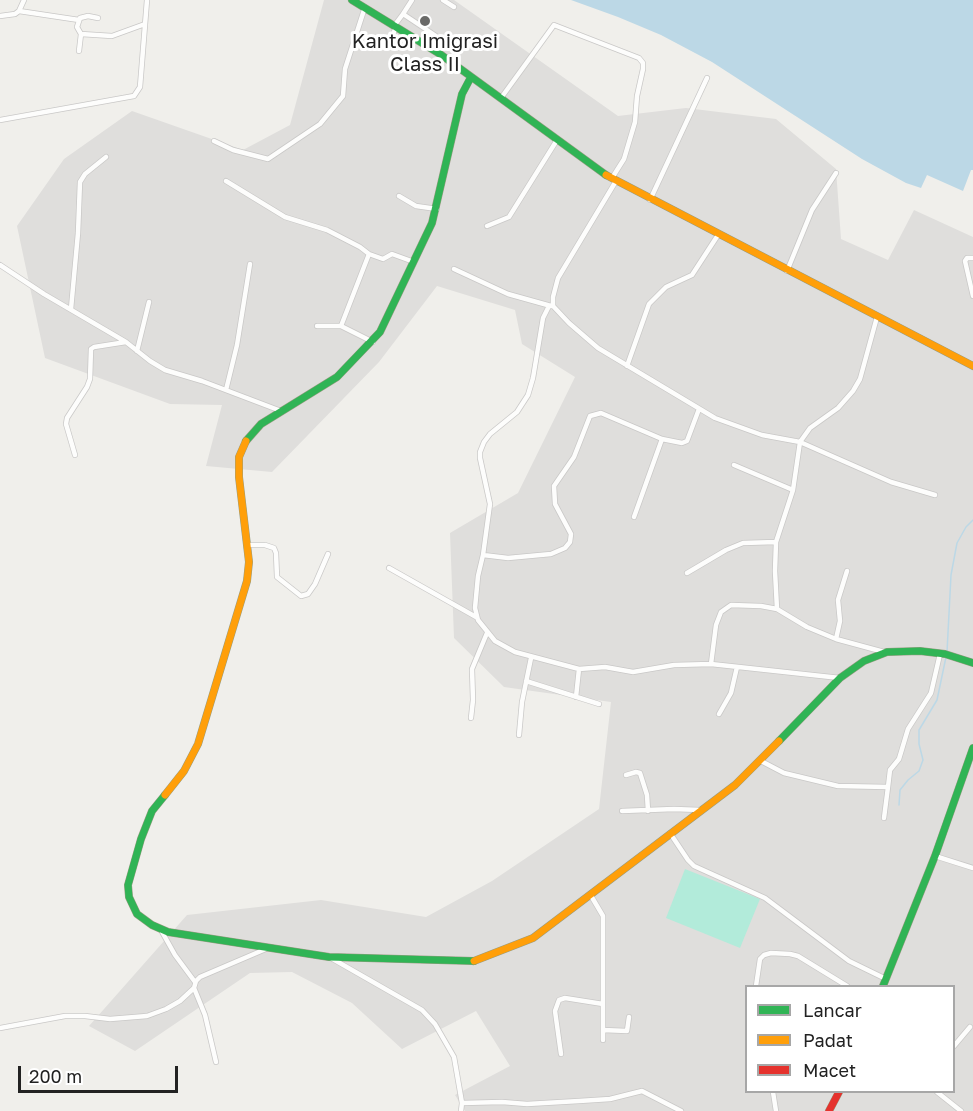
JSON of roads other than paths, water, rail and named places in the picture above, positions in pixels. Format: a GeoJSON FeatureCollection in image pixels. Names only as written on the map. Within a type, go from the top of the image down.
{"type":"FeatureCollection","features":[{"type":"Feature","properties":{"kind":"main road"},"geometry":{"type":"LineString","coordinates":[[352,0],[440,54],[614,180],[973,366]]}},
{"type":"Feature","properties":{"kind":"main road"},"geometry":{"type":"LineString","coordinates":[[471,77],[462,94],[437,209],[428,234],[388,319],[373,342],[337,377],[261,424],[243,445],[239,457],[238,477],[249,562],[247,582],[205,725],[191,758],[152,811],[141,838],[129,879],[128,891],[132,906],[144,920],[161,930],[329,957],[469,962],[485,958],[533,939],[669,833],[735,785],[840,678],[864,661],[886,652],[920,651],[943,654],[973,663]]}},
{"type":"Feature","properties":{"kind":"main road"},"geometry":{"type":"LineString","coordinates":[[884,985],[935,856],[973,747]]}},
{"type":"Feature","properties":{"kind":"main road"},"geometry":{"type":"LineString","coordinates":[[829,1111],[838,1093]]}},
{"type":"Feature","properties":{"kind":"street"},"geometry":{"type":"LineString","coordinates":[[19,11],[24,0]]}},
{"type":"Feature","properties":{"kind":"street"},"geometry":{"type":"LineString","coordinates":[[0,120],[134,96],[140,87],[147,0]]}},
{"type":"Feature","properties":{"kind":"street"},"geometry":{"type":"LineString","coordinates":[[388,46],[395,26],[412,0]]}},
{"type":"Feature","properties":{"kind":"street"},"geometry":{"type":"LineString","coordinates":[[443,0],[454,7]]}},
{"type":"Feature","properties":{"kind":"street"},"geometry":{"type":"LineString","coordinates":[[214,141],[233,150],[270,159],[320,124],[344,96],[345,69],[365,7]]}},
{"type":"Feature","properties":{"kind":"street"},"geometry":{"type":"LineString","coordinates":[[0,16],[11,15],[19,11],[79,20],[88,16],[98,18]]}},
{"type":"Feature","properties":{"kind":"street"},"geometry":{"type":"LineString","coordinates":[[403,14],[436,36],[440,54]]}},
{"type":"Feature","properties":{"kind":"street"},"geometry":{"type":"LineString","coordinates":[[79,20],[77,27],[81,34],[79,51]]}},
{"type":"Feature","properties":{"kind":"street"},"geometry":{"type":"LineString","coordinates":[[81,34],[112,36],[145,24]]}},
{"type":"Feature","properties":{"kind":"street"},"geometry":{"type":"LineString","coordinates":[[476,617],[478,576],[490,498],[480,452],[490,434],[517,412],[528,395],[543,318],[551,306],[558,278],[624,159],[635,122],[643,63],[639,58],[554,25],[501,98]]}},
{"type":"Feature","properties":{"kind":"street"},"geometry":{"type":"LineString","coordinates":[[650,200],[706,78]]}},
{"type":"Feature","properties":{"kind":"street"},"geometry":{"type":"LineString","coordinates":[[487,226],[509,217],[557,140]]}},
{"type":"Feature","properties":{"kind":"street"},"geometry":{"type":"LineString","coordinates":[[71,309],[80,183],[84,174],[106,157]]}},
{"type":"Feature","properties":{"kind":"street"},"geometry":{"type":"LineString","coordinates":[[787,270],[812,210],[836,173]]}},
{"type":"Feature","properties":{"kind":"street"},"geometry":{"type":"LineString","coordinates":[[226,181],[285,217],[327,230],[360,246],[369,254],[383,259],[392,254],[414,262]]}},
{"type":"Feature","properties":{"kind":"street"},"geometry":{"type":"LineString","coordinates":[[399,196],[416,206],[437,209]]}},
{"type":"Feature","properties":{"kind":"street"},"geometry":{"type":"LineString","coordinates":[[627,366],[649,304],[666,287],[692,275],[718,235]]}},
{"type":"Feature","properties":{"kind":"street"},"geometry":{"type":"LineString","coordinates":[[341,326],[369,254]]}},
{"type":"Feature","properties":{"kind":"street"},"geometry":{"type":"LineString","coordinates":[[973,258],[967,258],[965,261],[973,296]]}},
{"type":"Feature","properties":{"kind":"street"},"geometry":{"type":"LineString","coordinates":[[226,390],[237,345],[250,264]]}},
{"type":"Feature","properties":{"kind":"street"},"geometry":{"type":"LineString","coordinates":[[0,265],[44,294],[126,342],[165,370],[281,411]]}},
{"type":"Feature","properties":{"kind":"street"},"geometry":{"type":"LineString","coordinates":[[454,269],[508,294],[551,306],[598,348],[699,409],[744,430],[800,442],[891,482],[935,495]]}},
{"type":"Feature","properties":{"kind":"street"},"geometry":{"type":"LineString","coordinates":[[137,351],[149,302]]}},
{"type":"Feature","properties":{"kind":"street"},"geometry":{"type":"LineString","coordinates":[[777,609],[776,542],[793,490],[800,442],[810,428],[838,408],[854,391],[860,379],[877,317]]}},
{"type":"Feature","properties":{"kind":"street"},"geometry":{"type":"LineString","coordinates":[[317,326],[341,326],[373,342]]}},
{"type":"Feature","properties":{"kind":"street"},"geometry":{"type":"LineString","coordinates":[[75,455],[66,424],[67,418],[90,379],[91,349],[126,342]]}},
{"type":"Feature","properties":{"kind":"street"},"geometry":{"type":"LineString","coordinates":[[483,555],[508,558],[551,554],[565,548],[570,542],[571,534],[555,504],[554,486],[573,457],[588,421],[594,414],[601,413],[662,439],[680,444],[685,442],[699,409]]}},
{"type":"Feature","properties":{"kind":"street"},"geometry":{"type":"LineString","coordinates":[[634,517],[662,439]]}},
{"type":"Feature","properties":{"kind":"street"},"geometry":{"type":"LineString","coordinates":[[734,465],[793,490]]}},
{"type":"Feature","properties":{"kind":"street"},"geometry":{"type":"LineString","coordinates":[[687,573],[726,550],[743,543],[776,542]]}},
{"type":"Feature","properties":{"kind":"street"},"geometry":{"type":"LineString","coordinates":[[247,545],[274,548],[277,577],[302,596],[308,594],[315,584],[327,554]]}},
{"type":"Feature","properties":{"kind":"street"},"geometry":{"type":"LineString","coordinates":[[389,568],[476,617],[487,633],[504,647],[531,658],[579,669],[606,667],[633,672],[674,665],[711,664],[840,678]]}},
{"type":"Feature","properties":{"kind":"street"},"geometry":{"type":"LineString","coordinates":[[836,639],[840,621],[838,600],[847,570]]}},
{"type":"Feature","properties":{"kind":"street"},"geometry":{"type":"LineString","coordinates":[[711,664],[716,625],[725,608],[730,605],[777,609],[807,627],[836,639],[886,652]]}},
{"type":"Feature","properties":{"kind":"street"},"geometry":{"type":"LineString","coordinates":[[471,718],[472,669],[487,633]]}},
{"type":"Feature","properties":{"kind":"street"},"geometry":{"type":"LineString","coordinates":[[884,818],[890,771],[899,759],[908,729],[931,693],[943,654]]}},
{"type":"Feature","properties":{"kind":"street"},"geometry":{"type":"LineString","coordinates":[[519,735],[522,702],[531,658]]}},
{"type":"Feature","properties":{"kind":"street"},"geometry":{"type":"LineString","coordinates":[[719,714],[731,693],[737,667]]}},
{"type":"Feature","properties":{"kind":"street"},"geometry":{"type":"LineString","coordinates":[[576,697],[579,669]]}},
{"type":"Feature","properties":{"kind":"street"},"geometry":{"type":"LineString","coordinates":[[526,681],[599,704]]}},
{"type":"Feature","properties":{"kind":"street"},"geometry":{"type":"LineString","coordinates":[[761,761],[784,772],[838,786],[888,787]]}},
{"type":"Feature","properties":{"kind":"street"},"geometry":{"type":"LineString","coordinates":[[626,775],[634,772],[640,773],[647,795],[648,811]]}},
{"type":"Feature","properties":{"kind":"street"},"geometry":{"type":"LineString","coordinates":[[622,811],[674,808],[701,810]]}},
{"type":"Feature","properties":{"kind":"street"},"geometry":{"type":"LineString","coordinates":[[669,833],[694,866],[765,898],[849,961],[886,979]]}},
{"type":"Feature","properties":{"kind":"street"},"geometry":{"type":"LineString","coordinates":[[935,856],[973,868]]}},
{"type":"Feature","properties":{"kind":"street"},"geometry":{"type":"LineString","coordinates":[[590,894],[603,916],[603,1040]]}},
{"type":"Feature","properties":{"kind":"street"},"geometry":{"type":"LineString","coordinates":[[161,930],[194,985],[205,1015],[216,1062]]}},
{"type":"Feature","properties":{"kind":"street"},"geometry":{"type":"LineString","coordinates":[[0,1028],[65,1016],[110,1019],[147,1016],[180,1001],[200,977],[268,948]]}},
{"type":"Feature","properties":{"kind":"street"},"geometry":{"type":"LineString","coordinates":[[756,985],[760,959],[771,953],[798,956],[844,985]]}},
{"type":"Feature","properties":{"kind":"street"},"geometry":{"type":"LineString","coordinates":[[329,957],[422,1010],[435,1024],[454,1057],[462,1103],[461,1111]]}},
{"type":"Feature","properties":{"kind":"street"},"geometry":{"type":"LineString","coordinates":[[561,1054],[555,1011],[557,1002],[563,998],[603,1004]]}},
{"type":"Feature","properties":{"kind":"street"},"geometry":{"type":"LineString","coordinates":[[603,1030],[627,1031],[629,1017]]}},
{"type":"Feature","properties":{"kind":"street"},"geometry":{"type":"LineString","coordinates":[[955,1045],[970,1027]]}},
{"type":"Feature","properties":{"kind":"street"},"geometry":{"type":"LineString","coordinates":[[462,1103],[527,1104],[610,1099],[642,1091],[681,1111]]}},
{"type":"Feature","properties":{"kind":"street"},"geometry":{"type":"LineString","coordinates":[[773,1093],[776,1111]]}},
{"type":"Feature","properties":{"kind":"street"},"geometry":{"type":"LineString","coordinates":[[939,1093],[961,1111]]}},
{"type":"Feature","properties":{"kind":"water"},"geometry":{"type":"Polygon","coordinates":[[[571,0],[973,0],[973,170],[971,170],[963,191],[927,175],[921,188],[906,183],[862,159],[712,62],[661,35],[571,0]]]}},
{"type":"Feature","properties":{"kind":"waterway"},"geometry":{"type":"LineString","coordinates":[[947,652],[951,575],[957,543],[973,520]]}},
{"type":"Feature","properties":{"kind":"waterway"},"geometry":{"type":"LineString","coordinates":[[899,805],[900,790],[919,771],[923,760],[919,744],[919,730],[937,700],[946,657]]}},
{"type":"Feature","properties":{"kind":"place","name":"Kantor Imigrasi Class II"},"geometry":{"type":"Point","coordinates":[425,21]}}]}
